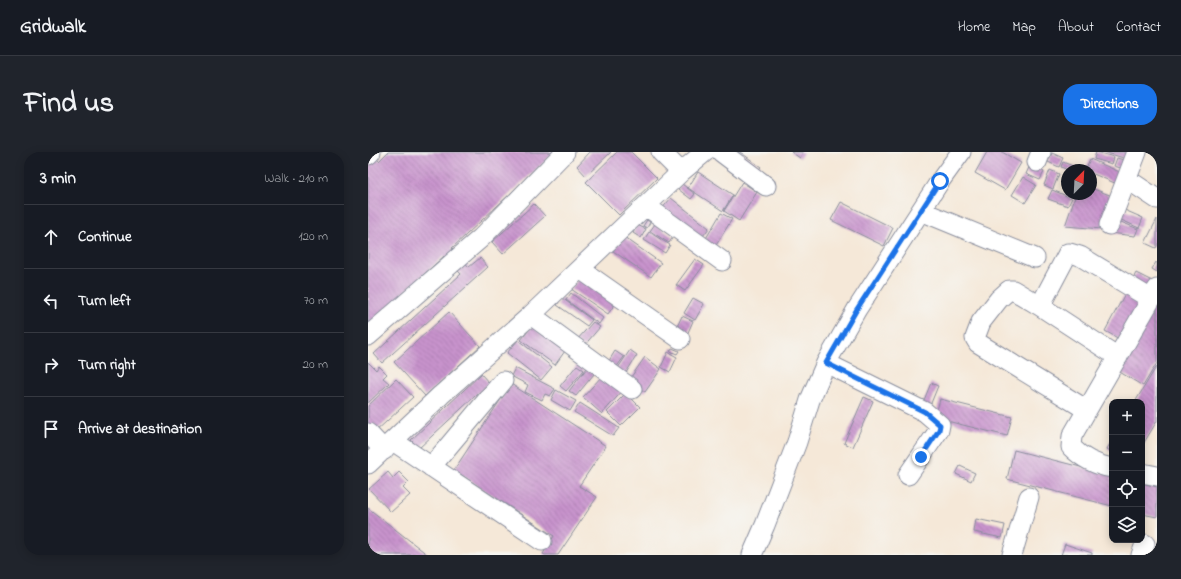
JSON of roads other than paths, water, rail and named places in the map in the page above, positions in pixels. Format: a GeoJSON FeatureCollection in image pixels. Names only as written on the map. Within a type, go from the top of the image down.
{"type":"FeatureCollection","features":[{"type":"Feature","properties":{"kind":"street"},"geometry":{"type":"LineString","coordinates":[[368,155],[371,152]]}},
{"type":"Feature","properties":{"kind":"street"},"geometry":{"type":"LineString","coordinates":[[368,336],[481,238],[565,152]]}},
{"type":"Feature","properties":{"kind":"street"},"geometry":{"type":"LineString","coordinates":[[661,152],[681,172]]}},
{"type":"Feature","properties":{"kind":"street"},"geometry":{"type":"LineString","coordinates":[[368,464],[441,395],[531,315],[681,172],[705,152]]}},
{"type":"Feature","properties":{"kind":"street"},"geometry":{"type":"LineString","coordinates":[[721,152],[766,186]]}},
{"type":"Feature","properties":{"kind":"street"},"geometry":{"type":"LineString","coordinates":[[752,555],[797,442],[810,400],[826,363],[857,309],[940,181],[961,152]]}},
{"type":"Feature","properties":{"kind":"street"},"geometry":{"type":"LineString","coordinates":[[1109,225],[1136,152]]}},
{"type":"Feature","properties":{"kind":"street"},"geometry":{"type":"LineString","coordinates":[[1127,179],[1157,199]]}},
{"type":"Feature","properties":{"kind":"street"},"geometry":{"type":"LineString","coordinates":[[646,206],[722,260]]}},
{"type":"Feature","properties":{"kind":"street"},"geometry":{"type":"LineString","coordinates":[[921,211],[1035,258]]}},
{"type":"Feature","properties":{"kind":"street"},"geometry":{"type":"LineString","coordinates":[[1040,306],[1068,253],[1080,256],[1154,294],[1072,436],[1071,447],[1078,455],[1097,465],[1109,467]]}},
{"type":"Feature","properties":{"kind":"street"},"geometry":{"type":"LineString","coordinates":[[580,269],[680,339]]}},
{"type":"Feature","properties":{"kind":"street"},"geometry":{"type":"LineString","coordinates":[[1087,410],[978,343],[975,338],[981,322],[999,299],[1009,290],[1012,290],[1040,306],[1118,357]]}},
{"type":"Feature","properties":{"kind":"street"},"geometry":{"type":"LineString","coordinates":[[531,315],[632,389]]}},
{"type":"Feature","properties":{"kind":"street"},"geometry":{"type":"LineString","coordinates":[[826,363],[925,412],[940,425],[939,430],[908,474]]}},
{"type":"Feature","properties":{"kind":"street"},"geometry":{"type":"LineString","coordinates":[[431,467],[503,382]]}},
{"type":"Feature","properties":{"kind":"street"},"geometry":{"type":"LineString","coordinates":[[368,433],[431,467],[542,541]]}},
{"type":"Feature","properties":{"kind":"street"},"geometry":{"type":"LineString","coordinates":[[1012,555],[1029,497]]}}]}
